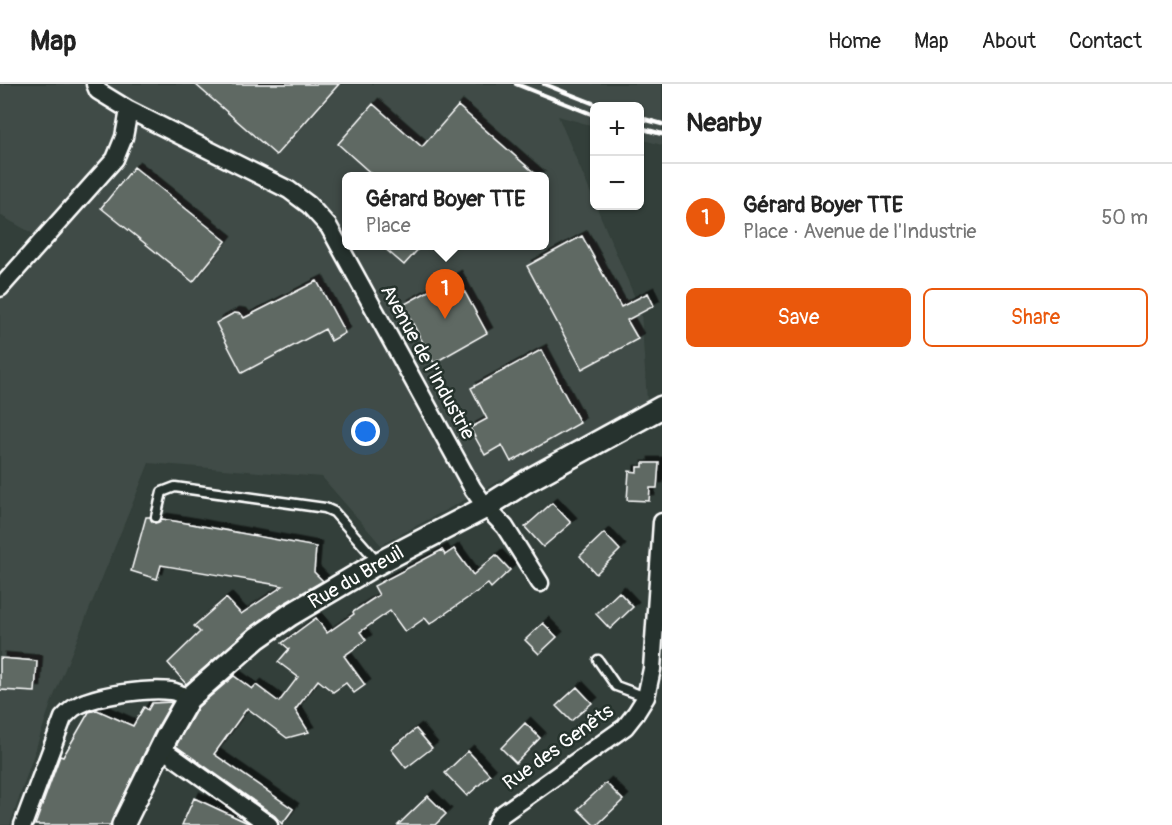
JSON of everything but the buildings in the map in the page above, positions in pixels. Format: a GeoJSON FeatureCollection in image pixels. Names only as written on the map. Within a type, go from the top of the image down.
{"type":"FeatureCollection","features":[{"type":"Feature","properties":{"kind":"street","name":"Avenue de l'Industrie"},"geometry":{"type":"LineString","coordinates":[[95,84],[98,91],[129,110],[289,190],[309,205],[329,227],[473,489],[505,527],[540,583]]}},
{"type":"Feature","properties":{"kind":"street"},"geometry":{"type":"LineString","coordinates":[[0,288],[115,159],[124,137],[129,110]]}},
{"type":"Feature","properties":{"kind":"street","name":"Rue du Breuil"},"geometry":{"type":"LineString","coordinates":[[123,825],[188,699],[257,638],[290,615],[379,563],[486,507],[527,481],[662,407]]}},
{"type":"Feature","properties":{"kind":"street","name":"Rue des Genêts"},"geometry":{"type":"LineString","coordinates":[[495,825],[501,815],[625,727],[646,697],[652,669],[662,522]]}},
{"type":"Feature","properties":{"kind":"street"},"geometry":{"type":"LineString","coordinates":[[23,825],[63,718],[76,706],[103,697],[154,691],[171,691],[188,699]]}},
{"type":"Feature","properties":{"kind":"street"},"geometry":{"type":"LineString","coordinates":[[161,748],[269,825]]}},
{"type":"Feature","properties":{"kind":"lane"},"geometry":{"type":"LineString","coordinates":[[156,517],[162,492],[175,487],[325,508],[334,512],[379,563]]}},
{"type":"Feature","properties":{"kind":"lane"},"geometry":{"type":"LineString","coordinates":[[598,660],[616,686],[646,697]]}},
{"type":"Feature","properties":{"kind":"shaded area"},"geometry":{"type":"Polygon","coordinates":[[[0,84],[662,84],[662,145],[644,140],[644,102],[590,102],[590,125],[558,116],[590,192],[590,210],[598,210],[641,312],[647,401],[381,545],[322,477],[149,463],[51,703],[10,825],[0,825],[0,277],[37,236],[0,215],[0,84]]]}},
{"type":"Feature","properties":{"kind":"railway"},"geometry":{"type":"LineString","coordinates":[[516,84],[590,113]]}},
{"type":"Feature","properties":{"kind":"railway"},"geometry":{"type":"LineString","coordinates":[[544,84],[590,102]]}},
{"type":"Feature","properties":{"kind":"railway"},"geometry":{"type":"LineString","coordinates":[[644,119],[662,124]]}},
{"type":"Feature","properties":{"kind":"railway"},"geometry":{"type":"LineString","coordinates":[[644,129],[662,134]]}},
{"type":"Feature","properties":{"kind":"place","name":"Gérard Boyer TTE"},"geometry":{"type":"Point","coordinates":[445,319]}}]}
